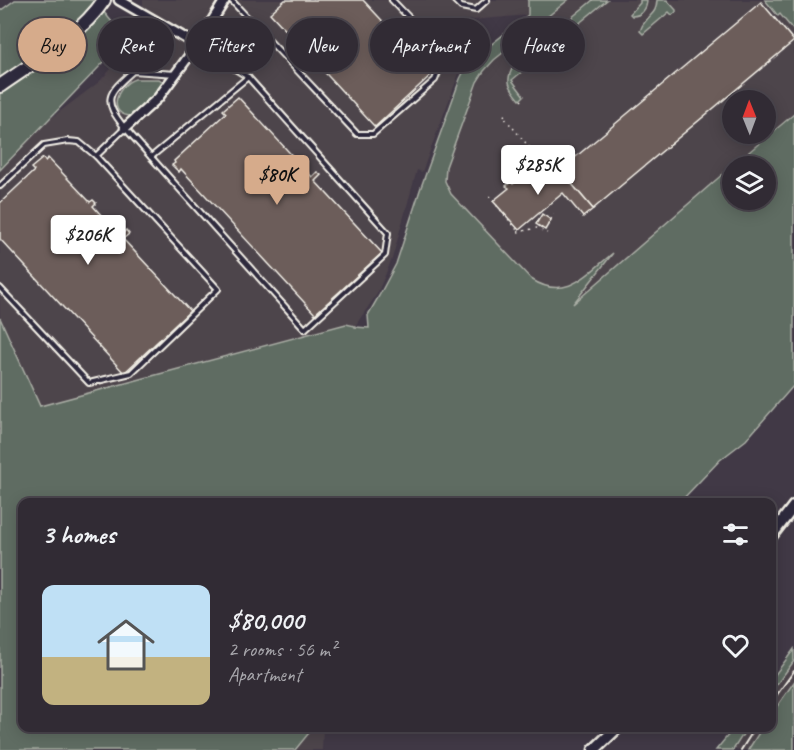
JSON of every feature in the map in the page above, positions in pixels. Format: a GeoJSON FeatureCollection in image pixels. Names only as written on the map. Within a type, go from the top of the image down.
{"type":"FeatureCollection","features":[{"type":"Feature","properties":{"kind":"main road"},"geometry":{"type":"LineString","coordinates":[[0,86],[82,26],[104,0]]}},
{"type":"Feature","properties":{"kind":"street"},"geometry":{"type":"LineString","coordinates":[[118,0],[186,39]]}},
{"type":"Feature","properties":{"kind":"street"},"geometry":{"type":"LineString","coordinates":[[213,18],[225,0]]}},
{"type":"Feature","properties":{"kind":"street"},"geometry":{"type":"LineString","coordinates":[[125,128],[158,98],[186,60]]}},
{"type":"Feature","properties":{"kind":"street"},"geometry":{"type":"LineString","coordinates":[[776,529],[794,506]]}},
{"type":"Feature","properties":{"kind":"street"},"geometry":{"type":"LineString","coordinates":[[594,750],[614,732]]}},
{"type":"Feature","properties":{"kind":"lane"},"geometry":{"type":"LineString","coordinates":[[231,0],[357,135],[374,134],[435,80],[445,55],[392,0]]}},
{"type":"Feature","properties":{"kind":"lane"},"geometry":{"type":"LineString","coordinates":[[454,0],[460,7],[476,10],[487,0]]}},
{"type":"Feature","properties":{"kind":"lane"},"geometry":{"type":"LineString","coordinates":[[176,74],[133,71],[116,86],[110,100],[113,113],[305,329],[385,255],[388,233],[248,76],[241,72]]}},
{"type":"Feature","properties":{"kind":"lane"},"geometry":{"type":"LineString","coordinates":[[151,157],[248,76]]}},
{"type":"Feature","properties":{"kind":"lane"},"geometry":{"type":"LineString","coordinates":[[96,156],[125,128]]}},
{"type":"Feature","properties":{"kind":"lane"},"geometry":{"type":"LineString","coordinates":[[0,186],[44,145],[68,141],[79,142],[96,156],[218,289],[131,373],[89,383],[0,288]]}},
{"type":"Feature","properties":{"kind":"path"},"geometry":{"type":"LineString","coordinates":[[521,101],[525,98]]}},
{"type":"Feature","properties":{"kind":"path"},"geometry":{"type":"LineString","coordinates":[[505,115],[503,116],[552,174]]}},
{"type":"Feature","properties":{"kind":"path"},"geometry":{"type":"LineString","coordinates":[[526,163],[535,155]]}},
{"type":"Feature","properties":{"kind":"path"},"geometry":{"type":"LineString","coordinates":[[489,196],[518,231],[537,228],[546,232],[554,214]]}},
{"type":"Feature","properties":{"kind":"shaded area"},"geometry":{"type":"Polygon","coordinates":[[[143,0],[528,0],[528,15],[490,18],[370,18],[370,72],[460,72],[422,172],[417,170],[392,259],[377,294],[355,326],[346,324],[40,406],[0,318],[0,163],[18,143],[99,82],[108,72],[174,72],[174,18],[139,18],[143,8],[143,0]]]}},
{"type":"Feature","properties":{"kind":"shaded area"},"geometry":{"type":"Polygon","coordinates":[[[568,0],[794,0],[794,114],[776,129],[776,90],[722,90],[722,144],[758,144],[744,156],[722,156],[722,175],[572,304],[610,256],[578,282],[568,287],[558,288],[540,284],[531,279],[452,195],[448,187],[446,167],[474,90],[483,72],[490,72],[490,64],[502,54],[502,72],[585,72],[585,18],[546,18],[568,0]]]}},
{"type":"Feature","properties":{"kind":"shaded area"},"geometry":{"type":"Polygon","coordinates":[[[794,661],[794,682],[776,708],[776,685],[794,661]]]}},
{"type":"Feature","properties":{"kind":"shaded area"},"geometry":{"type":"Polygon","coordinates":[[[310,732],[323,732],[322,750],[295,750],[310,732]]]}},
{"type":"Feature","properties":{"kind":"shaded area"},"geometry":{"type":"Polygon","coordinates":[[[744,732],[759,732],[748,750],[733,750],[744,732]]]}},
{"type":"Feature","properties":{"kind":"green space"},"geometry":{"type":"Polygon","coordinates":[[[15,0],[94,0],[109,18],[98,18],[98,68],[0,170],[0,11],[15,0]]]}},
{"type":"Feature","properties":{"kind":"green space"},"geometry":{"type":"Polygon","coordinates":[[[528,0],[568,0],[546,18],[524,18],[528,15],[528,0]]]}},
{"type":"Feature","properties":{"kind":"green space"},"geometry":{"type":"Polygon","coordinates":[[[593,0],[607,0],[585,18],[571,18],[593,0]]]}},
{"type":"Feature","properties":{"kind":"green space"},"geometry":{"type":"Polygon","coordinates":[[[640,0],[647,0],[645,9],[638,15],[632,16],[630,14],[640,0]]]}},
{"type":"Feature","properties":{"kind":"green space"},"geometry":{"type":"Polygon","coordinates":[[[657,0],[667,0],[676,12],[672,15],[669,12],[643,34],[640,31],[641,28],[655,10],[657,0]]]}},
{"type":"Feature","properties":{"kind":"green space"},"geometry":{"type":"Polygon","coordinates":[[[765,0],[794,0],[794,31],[780,14],[778,16],[765,0]]]}},
{"type":"Feature","properties":{"kind":"green space"},"geometry":{"type":"Polygon","coordinates":[[[502,36],[502,54],[490,64],[490,45],[502,36]]]}},
{"type":"Feature","properties":{"kind":"green space"},"geometry":{"type":"Polygon","coordinates":[[[464,72],[483,72],[477,82],[446,167],[445,181],[451,194],[531,279],[544,285],[555,288],[575,282],[585,277],[613,253],[573,304],[722,175],[722,210],[776,210],[776,156],[744,156],[758,144],[776,144],[776,129],[794,114],[794,385],[746,440],[720,460],[684,498],[18,498],[18,732],[310,732],[295,750],[0,750],[0,318],[40,406],[346,324],[369,328],[368,315],[396,264],[420,190],[464,72]]]}},
{"type":"Feature","properties":{"kind":"green space"},"geometry":{"type":"Polygon","coordinates":[[[511,72],[522,72],[512,80],[524,96],[520,100],[509,83],[511,72]]]}},
{"type":"Feature","properties":{"kind":"green space"},"geometry":{"type":"Polygon","coordinates":[[[135,79],[159,79],[163,82],[164,87],[134,116],[125,115],[119,111],[116,100],[123,87],[135,79]]]}},
{"type":"Feature","properties":{"kind":"green space"},"geometry":{"type":"Polygon","coordinates":[[[794,649],[794,661],[776,685],[776,673],[794,649]]]}},
{"type":"Feature","properties":{"kind":"green space"},"geometry":{"type":"Polygon","coordinates":[[[794,682],[794,750],[748,750],[759,732],[776,732],[776,708],[794,682]]]}},
{"type":"Feature","properties":{"kind":"green space"},"geometry":{"type":"Polygon","coordinates":[[[731,732],[744,732],[733,750],[716,750],[731,732]]]}},
{"type":"Feature","properties":{"kind":"building"},"geometry":{"type":"Polygon","coordinates":[[[285,0],[363,0],[380,18],[370,18],[370,72],[430,72],[432,74],[375,127],[324,72],[358,72],[358,18],[286,18],[286,30],[270,13],[285,0]]]}},
{"type":"Feature","properties":{"kind":"building"},"geometry":{"type":"Polygon","coordinates":[[[761,2],[794,41],[735,90],[722,90],[722,101],[593,209],[560,170],[761,2]]]}},
{"type":"Feature","properties":{"kind":"building"},"geometry":{"type":"Polygon","coordinates":[[[238,97],[312,177],[317,172],[321,175],[315,181],[382,253],[315,314],[181,169],[179,172],[172,165],[226,113],[223,110],[238,97]]]}},
{"type":"Feature","properties":{"kind":"building"},"geometry":{"type":"Polygon","coordinates":[[[43,158],[45,161],[48,158],[90,202],[93,200],[96,203],[93,206],[120,236],[126,230],[129,234],[123,239],[190,311],[124,373],[0,239],[0,203],[34,171],[31,168],[43,158]]]}},
{"type":"Feature","properties":{"kind":"building"},"geometry":{"type":"Polygon","coordinates":[[[539,163],[550,178],[560,170],[593,209],[583,217],[563,193],[519,230],[493,201],[509,188],[506,186],[511,182],[513,184],[539,163]]]}},
{"type":"Feature","properties":{"kind":"building"},"geometry":{"type":"Polygon","coordinates":[[[542,214],[551,220],[545,230],[536,224],[542,214]]]}},
{"type":"Feature","properties":{"kind":"railway"},"geometry":{"type":"LineString","coordinates":[[776,696],[794,671]]}},
{"type":"Feature","properties":{"kind":"railway"},"geometry":{"type":"LineString","coordinates":[[741,750],[752,732]]}}]}
